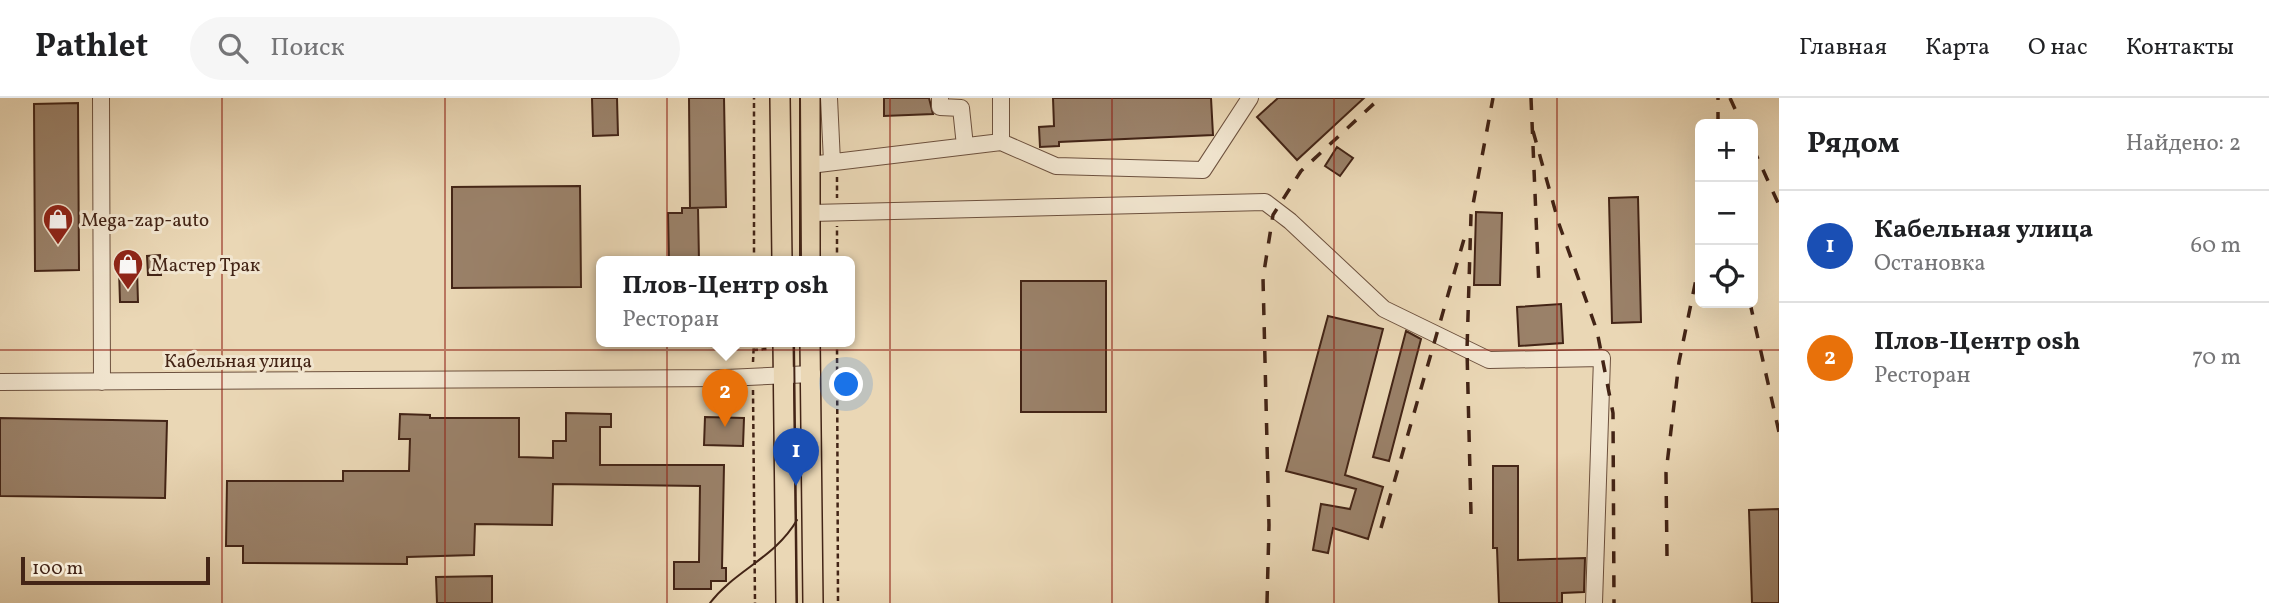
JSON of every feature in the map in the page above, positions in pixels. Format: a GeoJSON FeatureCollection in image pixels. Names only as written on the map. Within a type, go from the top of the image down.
{"type":"FeatureCollection","features":[{"type":"Feature","properties":{"kind":"main road"},"geometry":{"type":"LineString","coordinates":[[780,98],[782,256]]}},
{"type":"Feature","properties":{"kind":"main road"},"geometry":{"type":"LineString","coordinates":[[810,98],[810,256]]}},
{"type":"Feature","properties":{"kind":"main road"},"geometry":{"type":"LineString","coordinates":[[783,347],[786,603]]}},
{"type":"Feature","properties":{"kind":"main road"},"geometry":{"type":"LineString","coordinates":[[810,347],[813,603]]}},
{"type":"Feature","properties":{"kind":"street"},"geometry":{"type":"LineString","coordinates":[[101,98],[102,382]]}},
{"type":"Feature","properties":{"kind":"street"},"geometry":{"type":"LineString","coordinates":[[829,98],[834,162]]}},
{"type":"Feature","properties":{"kind":"street"},"geometry":{"type":"LineString","coordinates":[[940,98],[940,107],[961,108],[965,146]]}},
{"type":"Feature","properties":{"kind":"street"},"geometry":{"type":"LineString","coordinates":[[1001,98],[1001,142]]}},
{"type":"Feature","properties":{"kind":"street"},"geometry":{"type":"LineString","coordinates":[[810,165],[1001,142],[1056,166],[1203,170],[1250,98]]}},
{"type":"Feature","properties":{"kind":"street"},"geometry":{"type":"LineString","coordinates":[[811,213],[1265,202],[1290,221],[1384,310],[1489,360],[1602,358],[1594,603]]}},
{"type":"Feature","properties":{"kind":"street","name":"Кабельная улица"},"geometry":{"type":"LineString","coordinates":[[0,382],[783,377],[812,374]]}},
{"type":"Feature","properties":{"kind":"path"},"geometry":{"type":"LineString","coordinates":[[754,98],[754,256]]}},
{"type":"Feature","properties":{"kind":"path"},"geometry":{"type":"LineString","coordinates":[[834,162],[837,256]]}},
{"type":"Feature","properties":{"kind":"path"},"geometry":{"type":"LineString","coordinates":[[754,347],[755,603]]}},
{"type":"Feature","properties":{"kind":"path"},"geometry":{"type":"LineString","coordinates":[[837,347],[838,603]]}},
{"type":"Feature","properties":{"kind":"building"},"geometry":{"type":"Polygon","coordinates":[[[592,98],[617,98],[618,135],[593,136],[592,98]]]}},
{"type":"Feature","properties":{"kind":"building"},"geometry":{"type":"Polygon","coordinates":[[[689,98],[724,98],[726,207],[690,208],[689,98]]]}},
{"type":"Feature","properties":{"kind":"building"},"geometry":{"type":"Polygon","coordinates":[[[884,98],[929,98],[933,114],[884,116],[884,98]]]}},
{"type":"Feature","properties":{"kind":"building"},"geometry":{"type":"Polygon","coordinates":[[[1053,98],[1211,98],[1213,135],[1059,142],[1059,146],[1040,147],[1039,127],[1054,126],[1053,98]]]}},
{"type":"Feature","properties":{"kind":"building"},"geometry":{"type":"Polygon","coordinates":[[[1278,98],[1364,98],[1297,160],[1257,117],[1278,98]]]}},
{"type":"Feature","properties":{"kind":"building"},"geometry":{"type":"Polygon","coordinates":[[[78,103],[79,270],[35,271],[34,104],[78,103]]]}},
{"type":"Feature","properties":{"kind":"building"},"geometry":{"type":"Polygon","coordinates":[[[1337,147],[1353,158],[1340,176],[1325,166],[1337,147]]]}},
{"type":"Feature","properties":{"kind":"building"},"geometry":{"type":"Polygon","coordinates":[[[580,186],[581,287],[452,288],[452,187],[580,186]]]}},
{"type":"Feature","properties":{"kind":"building"},"geometry":{"type":"Polygon","coordinates":[[[1638,197],[1641,322],[1612,323],[1609,198],[1638,197]]]}},
{"type":"Feature","properties":{"kind":"building"},"geometry":{"type":"Polygon","coordinates":[[[682,208],[698,208],[699,256],[669,256],[668,213],[682,213],[682,208]]]}},
{"type":"Feature","properties":{"kind":"building"},"geometry":{"type":"Polygon","coordinates":[[[1476,212],[1502,213],[1500,285],[1474,285],[1476,212]]]}},
{"type":"Feature","properties":{"kind":"building"},"geometry":{"type":"Polygon","coordinates":[[[160,255],[161,275],[148,275],[147,256],[160,255]]]}},
{"type":"Feature","properties":{"kind":"building"},"geometry":{"type":"Polygon","coordinates":[[[119,269],[137,269],[138,302],[120,302],[119,269]]]}},
{"type":"Feature","properties":{"kind":"building"},"geometry":{"type":"Polygon","coordinates":[[[1021,281],[1106,281],[1106,412],[1021,412],[1021,281]]]}},
{"type":"Feature","properties":{"kind":"building"},"geometry":{"type":"Polygon","coordinates":[[[1561,304],[1563,343],[1519,346],[1517,307],[1561,304]]]}},
{"type":"Feature","properties":{"kind":"building"},"geometry":{"type":"Polygon","coordinates":[[[1328,316],[1383,329],[1345,475],[1383,487],[1368,539],[1333,528],[1328,553],[1313,550],[1321,504],[1350,509],[1356,489],[1286,471],[1328,316]]]}},
{"type":"Feature","properties":{"kind":"building"},"geometry":{"type":"Polygon","coordinates":[[[1406,331],[1421,339],[1389,461],[1373,457],[1406,331]]]}},
{"type":"Feature","properties":{"kind":"building"},"geometry":{"type":"Polygon","coordinates":[[[566,413],[611,414],[611,427],[600,427],[600,465],[724,465],[722,568],[726,568],[726,581],[711,581],[711,589],[674,589],[674,562],[699,562],[700,486],[553,484],[552,525],[475,524],[474,555],[407,557],[407,564],[243,563],[243,546],[226,546],[227,481],[343,481],[343,471],[409,471],[410,439],[399,439],[400,414],[430,415],[430,418],[519,418],[519,457],[553,458],[553,441],[566,441],[566,413]]]}},
{"type":"Feature","properties":{"kind":"building"},"geometry":{"type":"Polygon","coordinates":[[[705,417],[744,418],[743,446],[704,445],[705,417]]]}},
{"type":"Feature","properties":{"kind":"building"},"geometry":{"type":"Polygon","coordinates":[[[0,418],[167,421],[165,498],[0,496],[0,418]]]}},
{"type":"Feature","properties":{"kind":"building"},"geometry":{"type":"Polygon","coordinates":[[[1493,466],[1518,466],[1518,560],[1585,558],[1584,592],[1562,593],[1562,603],[1499,603],[1497,548],[1493,548],[1493,466]]]}},
{"type":"Feature","properties":{"kind":"building"},"geometry":{"type":"Polygon","coordinates":[[[1779,509],[1779,603],[1752,603],[1749,510],[1779,509]]]}},
{"type":"Feature","properties":{"kind":"building"},"geometry":{"type":"Polygon","coordinates":[[[492,576],[492,603],[437,603],[436,577],[492,576]]]}},
{"type":"Feature","properties":{"kind":"tram line"},"geometry":{"type":"LineString","coordinates":[[800,98],[801,256]]}},
{"type":"Feature","properties":{"kind":"tram line"},"geometry":{"type":"LineString","coordinates":[[794,347],[797,603]]}},
{"type":"Feature","properties":{"kind":"tram line"},"geometry":{"type":"LineString","coordinates":[[710,603],[731,581],[778,544],[797,520]]}},
{"type":"Feature","properties":{"kind":"railway"},"geometry":{"type":"LineString","coordinates":[[1267,603],[1269,525],[1263,278],[1273,215],[1301,171],[1380,98]]}},
{"type":"Feature","properties":{"kind":"railway"},"geometry":{"type":"LineString","coordinates":[[1471,514],[1467,350],[1471,215],[1493,98]]}},
{"type":"Feature","properties":{"kind":"railway"},"geometry":{"type":"LineString","coordinates":[[1531,98],[1539,288]]}},
{"type":"Feature","properties":{"kind":"railway"},"geometry":{"type":"LineString","coordinates":[[1718,98],[1718,119]]}},
{"type":"Feature","properties":{"kind":"railway"},"geometry":{"type":"LineString","coordinates":[[1730,98],[1740,119]]}},
{"type":"Feature","properties":{"kind":"railway"},"geometry":{"type":"LineString","coordinates":[[1533,131],[1559,224],[1597,331],[1613,413],[1614,603]]}},
{"type":"Feature","properties":{"kind":"railway"},"geometry":{"type":"LineString","coordinates":[[1758,159],[1779,205]]}},
{"type":"Feature","properties":{"kind":"railway"},"geometry":{"type":"LineString","coordinates":[[1381,528],[1464,239]]}},
{"type":"Feature","properties":{"kind":"railway"},"geometry":{"type":"LineString","coordinates":[[1667,556],[1666,473],[1679,362],[1695,284]]}},
{"type":"Feature","properties":{"kind":"railway"},"geometry":{"type":"LineString","coordinates":[[1751,308],[1779,432]]}},
{"type":"Feature","properties":{"kind":"place","name":"Mega-zap-auto"},"geometry":{"type":"Point","coordinates":[58,246]}},
{"type":"Feature","properties":{"kind":"place","name":"Мастер Трак"},"geometry":{"type":"Point","coordinates":[128,291]}},
{"type":"Feature","properties":{"kind":"place","name":"Плов-Центр osh"},"geometry":{"type":"Point","coordinates":[725,427]}},
{"type":"Feature","properties":{"kind":"place","name":"Кабельная улица"},"geometry":{"type":"Point","coordinates":[796,486]}}]}
